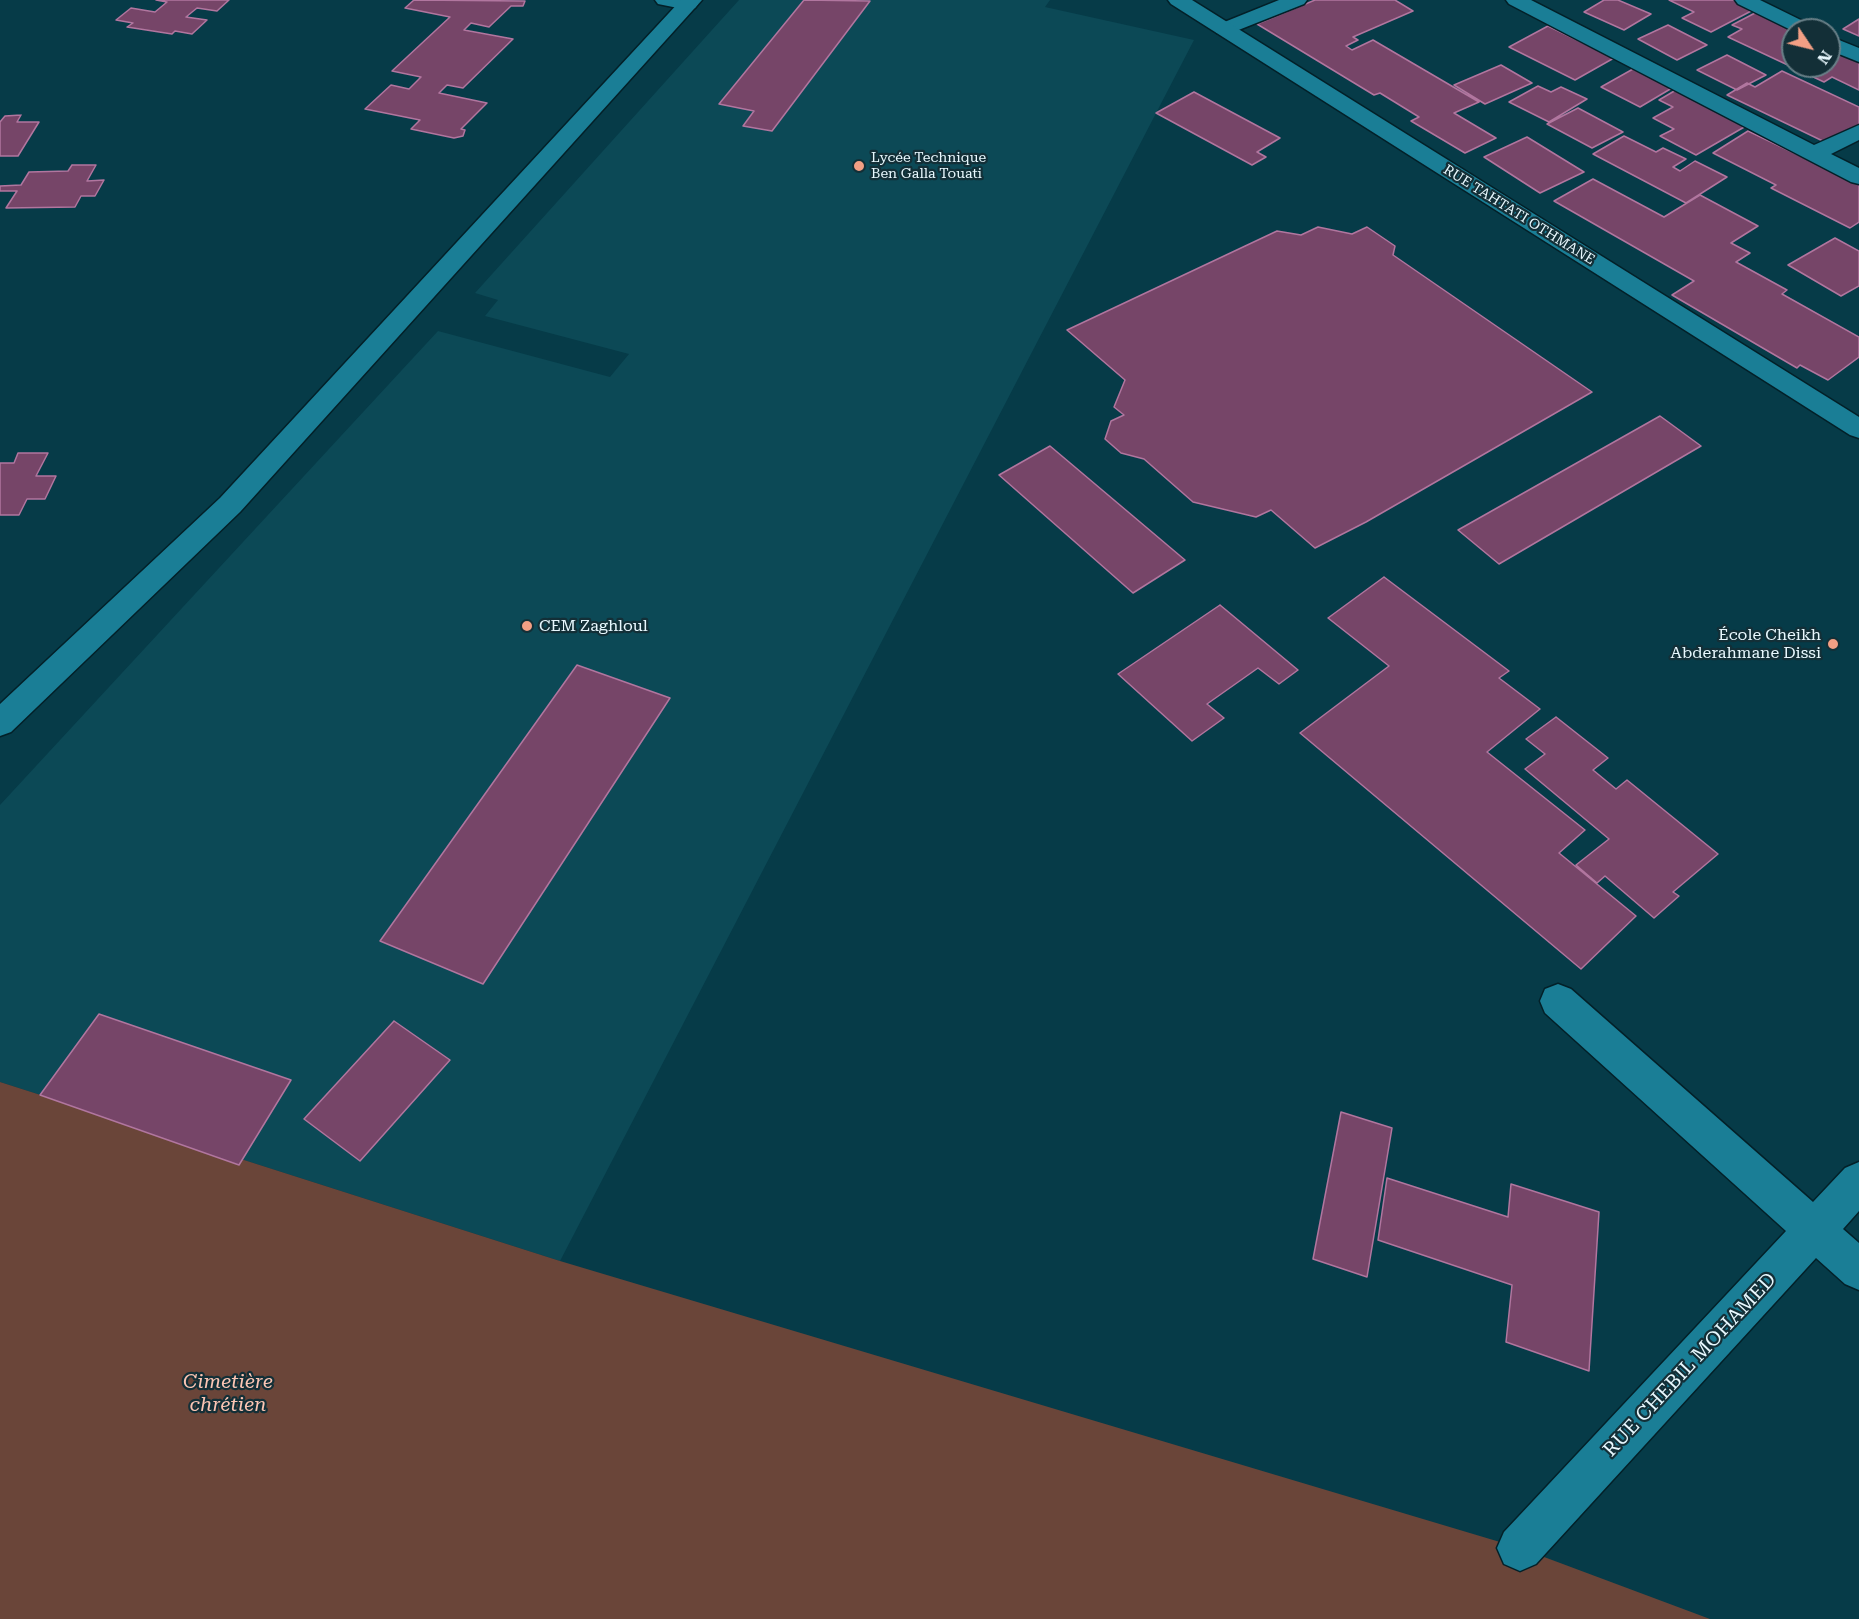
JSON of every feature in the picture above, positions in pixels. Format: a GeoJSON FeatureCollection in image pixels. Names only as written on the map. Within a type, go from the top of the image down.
{"type":"FeatureCollection","features":[{"type":"Feature","properties":{"kind":"main road","name":"RUE TAHTATI OTHMANE"},"geometry":{"type":"LineString","coordinates":[[1178,0],[1859,429]]}},
{"type":"Feature","properties":{"kind":"main road"},"geometry":{"type":"LineString","coordinates":[[1224,30],[1298,0]]}},
{"type":"Feature","properties":{"kind":"main road"},"geometry":{"type":"LineString","coordinates":[[1516,0],[1859,177]]}},
{"type":"Feature","properties":{"kind":"main road"},"geometry":{"type":"LineString","coordinates":[[1745,0],[1782,18]]}},
{"type":"Feature","properties":{"kind":"main road"},"geometry":{"type":"LineString","coordinates":[[0,723],[230,505],[682,2]]}},
{"type":"Feature","properties":{"kind":"main road"},"geometry":{"type":"LineString","coordinates":[[1841,48],[1859,56]]}},
{"type":"Feature","properties":{"kind":"main road"},"geometry":{"type":"LineString","coordinates":[[1814,154],[1856,135]]}},
{"type":"Feature","properties":{"kind":"main road"},"geometry":{"type":"LineString","coordinates":[[1558,1001],[1859,1270]]}},
{"type":"Feature","properties":{"kind":"main road","name":"RUE CHEBIL MOHAMED"},"geometry":{"type":"LineString","coordinates":[[1520,1548],[1859,1182]]}},
{"type":"Feature","properties":{"kind":"shaded area","name":"CEM Zaghloul"},"geometry":{"type":"Polygon","coordinates":[[[739,0],[1050,0],[1045,7],[1194,40],[560,1261],[0,1082],[0,805],[438,331],[610,377],[629,354],[485,316],[498,300],[475,293],[739,0]]]}},
{"type":"Feature","properties":{"kind":"green space","name":"Cimetière chrétien"},"geometry":{"type":"Polygon","coordinates":[[[0,1082],[560,1261],[1520,1548],[1710,1619],[0,1619],[0,1082]]]}},
{"type":"Feature","properties":{"kind":"building"},"geometry":{"type":"Polygon","coordinates":[[[156,0],[229,0],[217,11],[197,8],[186,17],[207,20],[192,34],[175,31],[172,34],[127,27],[133,23],[116,20],[131,8],[155,12],[167,2],[156,0]]]}},
{"type":"Feature","properties":{"kind":"building"},"geometry":{"type":"Polygon","coordinates":[[[414,0],[525,1],[523,6],[511,6],[489,27],[471,23],[464,30],[513,39],[463,88],[447,85],[439,93],[487,103],[461,129],[465,130],[463,136],[454,138],[411,129],[420,120],[365,109],[391,85],[409,89],[421,77],[392,71],[450,17],[405,8],[414,0]]]}},
{"type":"Feature","properties":{"kind":"building"},"geometry":{"type":"Polygon","coordinates":[[[804,0],[870,1],[772,131],[743,126],[754,111],[719,104],[804,0]]]}},
{"type":"Feature","properties":{"kind":"building"},"geometry":{"type":"Polygon","coordinates":[[[1315,0],[1395,0],[1413,11],[1353,37],[1358,40],[1346,46],[1352,50],[1373,40],[1479,102],[1454,113],[1496,138],[1465,153],[1411,121],[1419,117],[1380,93],[1374,95],[1257,24],[1315,0]]]}},
{"type":"Feature","properties":{"kind":"building"},"geometry":{"type":"Polygon","coordinates":[[[1604,0],[1618,0],[1651,14],[1624,30],[1584,12],[1604,0]]]}},
{"type":"Feature","properties":{"kind":"building"},"geometry":{"type":"Polygon","coordinates":[[[1669,0],[1735,0],[1755,9],[1711,32],[1682,18],[1694,12],[1669,0]]]}},
{"type":"Feature","properties":{"kind":"building"},"geometry":{"type":"Polygon","coordinates":[[[1757,12],[1781,24],[1781,62],[1728,37],[1742,29],[1732,25],[1757,12]]]}},
{"type":"Feature","properties":{"kind":"building"},"geometry":{"type":"Polygon","coordinates":[[[1859,19],[1859,36],[1843,29],[1859,19]]]}},
{"type":"Feature","properties":{"kind":"building"},"geometry":{"type":"Polygon","coordinates":[[[1668,25],[1707,45],[1677,60],[1638,39],[1668,25]]]}},
{"type":"Feature","properties":{"kind":"building"},"geometry":{"type":"Polygon","coordinates":[[[1548,26],[1614,58],[1575,80],[1509,47],[1548,26]]]}},
{"type":"Feature","properties":{"kind":"building"},"geometry":{"type":"Polygon","coordinates":[[[1841,50],[1859,58],[1859,90],[1834,78],[1841,78],[1841,50]]]}},
{"type":"Feature","properties":{"kind":"building"},"geometry":{"type":"Polygon","coordinates":[[[1727,55],[1766,75],[1737,90],[1697,70],[1727,55]]]}},
{"type":"Feature","properties":{"kind":"building"},"geometry":{"type":"Polygon","coordinates":[[[1501,65],[1532,83],[1485,104],[1454,85],[1501,65]]]}},
{"type":"Feature","properties":{"kind":"building"},"geometry":{"type":"Polygon","coordinates":[[[1633,69],[1672,88],[1640,107],[1601,87],[1633,69]]]}},
{"type":"Feature","properties":{"kind":"building"},"geometry":{"type":"Polygon","coordinates":[[[1781,72],[1781,78],[1797,78],[1859,107],[1859,125],[1829,144],[1727,95],[1747,83],[1755,87],[1781,72]]]}},
{"type":"Feature","properties":{"kind":"building"},"geometry":{"type":"Polygon","coordinates":[[[1815,78],[1830,78],[1824,82],[1815,78]]]}},
{"type":"Feature","properties":{"kind":"building"},"geometry":{"type":"Polygon","coordinates":[[[1538,86],[1551,92],[1561,87],[1587,99],[1549,122],[1509,102],[1538,86]]]}},
{"type":"Feature","properties":{"kind":"building"},"geometry":{"type":"Polygon","coordinates":[[[1676,90],[1746,126],[1696,155],[1660,136],[1674,129],[1653,118],[1673,107],[1659,100],[1676,90]]]}},
{"type":"Feature","properties":{"kind":"building"},"geometry":{"type":"Polygon","coordinates":[[[1194,92],[1280,138],[1257,152],[1266,157],[1252,165],[1156,113],[1194,92]]]}},
{"type":"Feature","properties":{"kind":"building"},"geometry":{"type":"Polygon","coordinates":[[[1578,108],[1623,132],[1592,148],[1547,124],[1578,108]]]}},
{"type":"Feature","properties":{"kind":"building"},"geometry":{"type":"Polygon","coordinates":[[[21,115],[17,122],[39,122],[18,156],[0,156],[0,122],[5,116],[21,115]]]}},
{"type":"Feature","properties":{"kind":"building"},"geometry":{"type":"Polygon","coordinates":[[[1748,131],[1859,184],[1859,222],[1850,228],[1771,188],[1776,185],[1713,153],[1748,131]]]}},
{"type":"Feature","properties":{"kind":"building"},"geometry":{"type":"Polygon","coordinates":[[[1624,136],[1656,152],[1663,148],[1686,159],[1673,167],[1680,171],[1695,161],[1727,177],[1686,203],[1593,154],[1624,136]]]}},
{"type":"Feature","properties":{"kind":"building"},"geometry":{"type":"Polygon","coordinates":[[[1527,137],[1584,172],[1540,193],[1484,157],[1527,137]]]}},
{"type":"Feature","properties":{"kind":"building"},"geometry":{"type":"Polygon","coordinates":[[[72,165],[96,165],[87,181],[104,180],[95,196],[81,196],[75,207],[6,208],[17,191],[0,191],[0,186],[21,185],[29,172],[68,171],[72,165]]]}},
{"type":"Feature","properties":{"kind":"building"},"geometry":{"type":"Polygon","coordinates":[[[1593,179],[1664,217],[1700,195],[1758,226],[1731,243],[1750,253],[1736,262],[1787,290],[1782,294],[1859,337],[1859,357],[1828,380],[1800,365],[1797,368],[1672,295],[1694,281],[1554,201],[1593,179]]]}},
{"type":"Feature","properties":{"kind":"building"},"geometry":{"type":"Polygon","coordinates":[[[1318,227],[1352,234],[1367,227],[1395,246],[1393,255],[1592,392],[1366,522],[1315,548],[1271,510],[1256,517],[1193,502],[1144,459],[1121,453],[1105,439],[1111,421],[1124,415],[1114,407],[1125,380],[1067,330],[1277,231],[1301,235],[1318,227]]]}},
{"type":"Feature","properties":{"kind":"building"},"geometry":{"type":"Polygon","coordinates":[[[1835,238],[1859,251],[1859,286],[1841,296],[1788,265],[1835,238]]]}},
{"type":"Feature","properties":{"kind":"building"},"geometry":{"type":"Polygon","coordinates":[[[1660,416],[1701,446],[1499,564],[1458,530],[1660,416]]]}},
{"type":"Feature","properties":{"kind":"building"},"geometry":{"type":"Polygon","coordinates":[[[1050,446],[1185,560],[1133,593],[999,475],[1050,446]]]}},
{"type":"Feature","properties":{"kind":"building"},"geometry":{"type":"Polygon","coordinates":[[[18,453],[48,453],[36,476],[56,476],[45,499],[27,499],[19,515],[0,515],[0,463],[14,463],[18,453]]]}},
{"type":"Feature","properties":{"kind":"building"},"geometry":{"type":"Polygon","coordinates":[[[1384,577],[1509,671],[1499,678],[1540,709],[1487,752],[1585,830],[1559,853],[1636,916],[1581,969],[1300,733],[1389,666],[1328,618],[1384,577]]]}},
{"type":"Feature","properties":{"kind":"building"},"geometry":{"type":"Polygon","coordinates":[[[1220,605],[1298,670],[1279,684],[1258,668],[1207,704],[1224,718],[1192,741],[1118,674],[1220,605]]]}},
{"type":"Feature","properties":{"kind":"building"},"geometry":{"type":"Polygon","coordinates":[[[577,665],[670,698],[483,984],[380,941],[577,665]]]}},
{"type":"Feature","properties":{"kind":"building"},"geometry":{"type":"Polygon","coordinates":[[[1556,717],[1608,758],[1593,770],[1616,789],[1627,780],[1718,854],[1673,892],[1679,896],[1654,918],[1605,876],[1597,883],[1576,865],[1609,839],[1525,769],[1545,754],[1526,739],[1556,717]]]}},
{"type":"Feature","properties":{"kind":"building"},"geometry":{"type":"Polygon","coordinates":[[[99,1014],[291,1080],[239,1165],[40,1095],[99,1014]]]}},
{"type":"Feature","properties":{"kind":"building"},"geometry":{"type":"Polygon","coordinates":[[[394,1021],[450,1060],[360,1161],[304,1119],[394,1021]]]}},
{"type":"Feature","properties":{"kind":"building"},"geometry":{"type":"Polygon","coordinates":[[[1341,1112],[1392,1128],[1367,1277],[1313,1259],[1341,1112]]]}},
{"type":"Feature","properties":{"kind":"building"},"geometry":{"type":"Polygon","coordinates":[[[1387,1178],[1508,1217],[1511,1184],[1599,1212],[1589,1371],[1506,1342],[1512,1285],[1378,1240],[1387,1178]]]}},
{"type":"Feature","properties":{"kind":"place","name":"Lycée Technique Ben Galla Touati"},"geometry":{"type":"Point","coordinates":[859,166]}},
{"type":"Feature","properties":{"kind":"place","name":"CEM Zaghloul"},"geometry":{"type":"Point","coordinates":[527,626]}},
{"type":"Feature","properties":{"kind":"place","name":"École Cheikh Abderahmane Dissi"},"geometry":{"type":"Point","coordinates":[1833,644]}}]}
